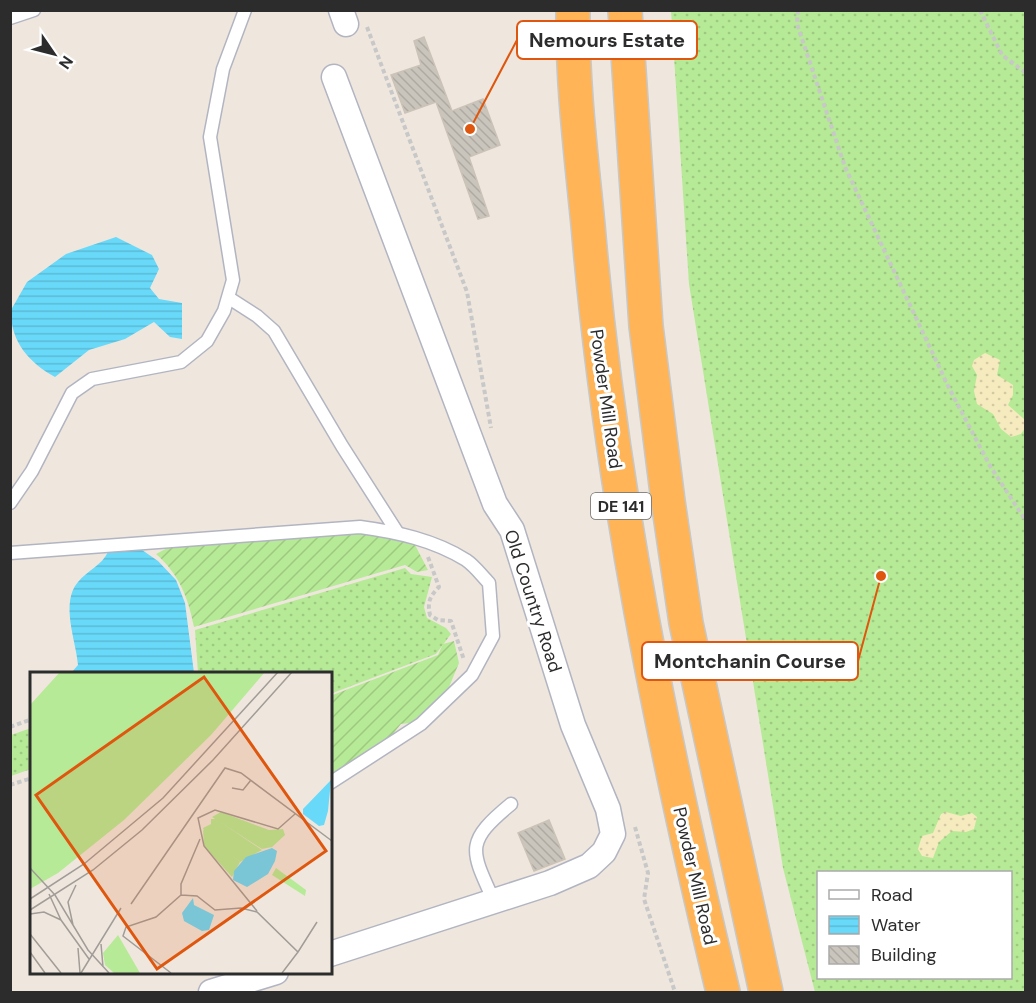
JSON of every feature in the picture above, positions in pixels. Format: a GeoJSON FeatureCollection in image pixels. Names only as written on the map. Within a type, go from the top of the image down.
{"type":"FeatureCollection","features":[{"type":"Feature","properties":{"kind":"highway","name":"Powder Mill Road"},"geometry":{"type":"LineString","coordinates":[[573,10],[576,97],[596,326],[621,510],[678,807],[723,993]]}},
{"type":"Feature","properties":{"kind":"highway","name":"DE 141"},"geometry":{"type":"LineString","coordinates":[[625,10],[646,326],[668,501],[686,622],[766,993]]}},
{"type":"Feature","properties":{"kind":"street","name":"Old Country Road"},"geometry":{"type":"LineString","coordinates":[[332,953],[550,883],[590,866],[604,852],[613,834],[608,809],[573,724],[512,530],[495,504],[334,77]]}},
{"type":"Feature","properties":{"kind":"street"},"geometry":{"type":"LineString","coordinates":[[211,993],[232,978],[269,973]]}},
{"type":"Feature","properties":{"kind":"lane"},"geometry":{"type":"LineString","coordinates":[[10,18],[34,10]]}},
{"type":"Feature","properties":{"kind":"lane"},"geometry":{"type":"LineString","coordinates":[[10,503],[32,471],[72,393],[92,379],[181,362],[207,341],[229,298],[233,280],[210,137],[223,69],[245,10]]}},
{"type":"Feature","properties":{"kind":"lane"},"geometry":{"type":"LineString","coordinates":[[229,298],[257,316],[274,331],[342,446],[397,532]]}},
{"type":"Feature","properties":{"kind":"lane"},"geometry":{"type":"LineString","coordinates":[[10,553],[360,526],[417,538],[468,561],[489,583],[493,636],[472,675],[421,724],[332,782]]}},
{"type":"Feature","properties":{"kind":"lane"},"geometry":{"type":"LineString","coordinates":[[494,901],[477,863],[475,845],[483,827],[511,804]]}},
{"type":"Feature","properties":{"kind":"path"},"geometry":{"type":"LineString","coordinates":[[798,10],[797,24],[845,167],[949,388],[990,466],[1026,521]]}},
{"type":"Feature","properties":{"kind":"path"},"geometry":{"type":"LineString","coordinates":[[980,10],[1002,55],[1026,73]]}},
{"type":"Feature","properties":{"kind":"path"},"geometry":{"type":"LineString","coordinates":[[349,18],[367,26],[467,292],[493,440]]}},
{"type":"Feature","properties":{"kind":"path"},"geometry":{"type":"LineString","coordinates":[[417,538],[428,557],[439,587],[431,595],[428,606],[430,615],[438,620],[451,621],[465,663],[464,683]]}},
{"type":"Feature","properties":{"kind":"path"},"geometry":{"type":"LineString","coordinates":[[10,727],[30,720]]}},
{"type":"Feature","properties":{"kind":"path"},"geometry":{"type":"LineString","coordinates":[[10,785],[30,779]]}},
{"type":"Feature","properties":{"kind":"path"},"geometry":{"type":"LineString","coordinates":[[632,819],[648,873],[644,899],[675,993]]}},
{"type":"Feature","properties":{"kind":"green space"},"geometry":{"type":"Polygon","coordinates":[[[671,11],[1025,11],[1025,992],[815,992],[783,868],[689,284],[671,11]]]}},
{"type":"Feature","properties":{"kind":"green space"},"geometry":{"type":"Polygon","coordinates":[[[361,530],[414,543],[428,570],[417,572],[405,565],[194,627],[189,606],[177,578],[156,554],[177,543],[361,530]]]}},
{"type":"Feature","properties":{"kind":"green space"},"geometry":{"type":"Polygon","coordinates":[[[405,568],[411,574],[432,577],[424,607],[427,618],[446,628],[451,634],[436,654],[332,693],[332,672],[198,672],[195,630],[405,568]]]}},
{"type":"Feature","properties":{"kind":"green space"},"geometry":{"type":"Polygon","coordinates":[[[454,641],[459,663],[447,692],[417,722],[401,724],[392,735],[332,775],[332,695],[438,655],[443,644],[454,641]]]}},
{"type":"Feature","properties":{"kind":"green space"},"geometry":{"type":"Polygon","coordinates":[[[30,728],[30,769],[11,776],[11,735],[30,728]]]}},
{"type":"Feature","properties":{"kind":"sand"},"geometry":{"type":"Polygon","coordinates":[[[985,353],[1000,360],[997,375],[1013,385],[1013,395],[1008,405],[1025,420],[1025,428],[1021,434],[1011,437],[1001,429],[993,414],[977,404],[974,391],[977,375],[972,366],[974,360],[985,353]]]}},
{"type":"Feature","properties":{"kind":"sand"},"geometry":{"type":"Polygon","coordinates":[[[946,812],[961,816],[972,813],[977,817],[974,829],[966,832],[952,831],[939,842],[933,858],[922,856],[918,849],[922,836],[933,833],[941,814],[946,812]]]}},
{"type":"Feature","properties":{"kind":"water"},"geometry":{"type":"Polygon","coordinates":[[[116,237],[152,255],[159,269],[150,288],[159,299],[182,303],[182,339],[170,337],[154,322],[125,339],[89,350],[55,377],[37,365],[23,350],[14,332],[11,310],[27,282],[66,254],[116,237]]]}},
{"type":"Feature","properties":{"kind":"water"},"geometry":{"type":"Polygon","coordinates":[[[122,549],[142,550],[158,561],[176,580],[185,603],[194,672],[72,672],[78,665],[70,622],[70,600],[78,582],[102,561],[108,552],[122,549]]]}},
{"type":"Feature","properties":{"kind":"building"},"geometry":{"type":"Polygon","coordinates":[[[424,37],[452,111],[483,99],[500,145],[469,157],[489,216],[478,219],[436,102],[405,113],[391,75],[421,65],[414,41],[424,37]]]}},
{"type":"Feature","properties":{"kind":"building"},"geometry":{"type":"Polygon","coordinates":[[[549,820],[565,859],[534,871],[518,833],[549,820]]]}},
{"type":"Feature","properties":{"kind":"place","name":"Nemours Estate"},"geometry":{"type":"Point","coordinates":[470,129]}},
{"type":"Feature","properties":{"kind":"place","name":"Montchanin Course"},"geometry":{"type":"Point","coordinates":[881,576]}}]}
